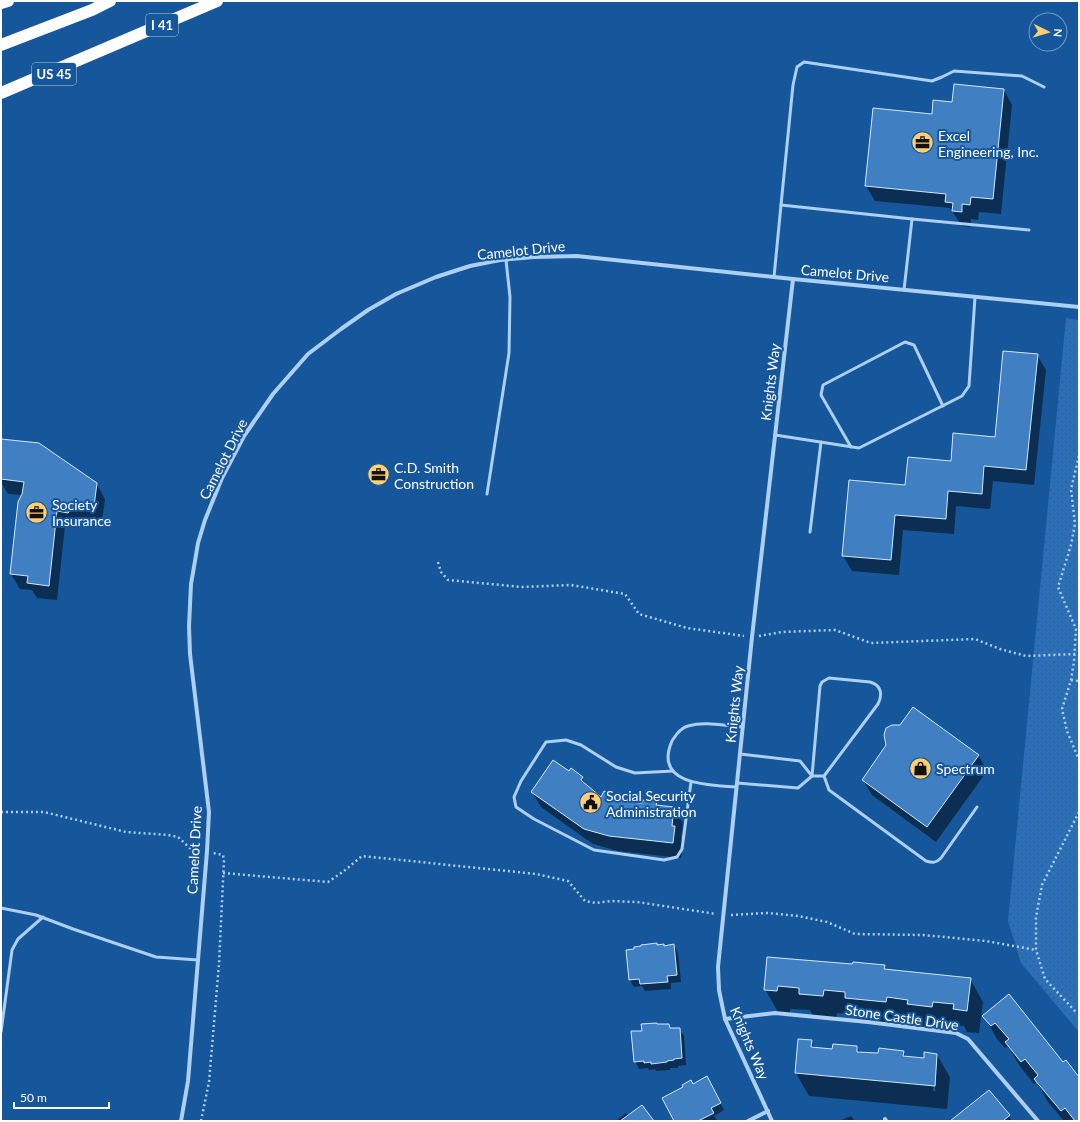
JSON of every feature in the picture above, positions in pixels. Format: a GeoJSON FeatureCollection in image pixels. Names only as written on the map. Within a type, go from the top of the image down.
{"type":"FeatureCollection","features":[{"type":"Feature","properties":{"kind":"highway"},"geometry":{"type":"LineString","coordinates":[[1,3],[8,1]]}},
{"type":"Feature","properties":{"kind":"highway"},"geometry":{"type":"LineString","coordinates":[[1,46],[92,10],[110,1]]}},
{"type":"Feature","properties":{"kind":"highway","name":"I 41"},"geometry":{"type":"LineString","coordinates":[[1,93],[217,1]]}},
{"type":"Feature","properties":{"kind":"highway","name":"US 45"},"geometry":{"type":"LineString","coordinates":[[1,100],[107,48]]}},
{"type":"Feature","properties":{"kind":"street","name":"Camelot Drive"},"geometry":{"type":"LineString","coordinates":[[181,1121],[188,1081],[207,851],[208,812],[190,654],[191,591],[198,543],[205,520],[229,465],[244,436],[273,394],[308,354],[340,329],[368,310],[396,294],[436,277],[470,266],[534,257],[577,256],[1079,307]]}},
{"type":"Feature","properties":{"kind":"street","name":"Knights Way"},"geometry":{"type":"LineString","coordinates":[[772,1121],[725,1019],[719,990],[718,967],[736,785],[793,279]]}},
{"type":"Feature","properties":{"kind":"street","name":"Stone Castle Drive"},"geometry":{"type":"LineString","coordinates":[[725,1019],[775,1013],[868,1022],[956,1033],[968,1039],[1037,1121]]}},
{"type":"Feature","properties":{"kind":"street"},"geometry":{"type":"LineString","coordinates":[[748,1121],[768,1111]]}},
{"type":"Feature","properties":{"kind":"lane"},"geometry":{"type":"LineString","coordinates":[[774,277],[793,85],[797,66],[804,62],[932,81],[954,71],[1022,76],[1044,87]]}},
{"type":"Feature","properties":{"kind":"lane"},"geometry":{"type":"LineString","coordinates":[[781,205],[1029,230]]}},
{"type":"Feature","properties":{"kind":"lane"},"geometry":{"type":"LineString","coordinates":[[904,290],[912,219]]}},
{"type":"Feature","properties":{"kind":"lane"},"geometry":{"type":"LineString","coordinates":[[487,494],[509,353],[510,297],[506,260]]}},
{"type":"Feature","properties":{"kind":"lane"},"geometry":{"type":"LineString","coordinates":[[775,435],[859,448],[962,396],[970,386],[975,297]]}},
{"type":"Feature","properties":{"kind":"lane"},"geometry":{"type":"LineString","coordinates":[[852,447],[821,395],[823,385],[905,342],[914,345],[943,406]]}},
{"type":"Feature","properties":{"kind":"lane"},"geometry":{"type":"LineString","coordinates":[[810,532],[821,442]]}},
{"type":"Feature","properties":{"kind":"lane"},"geometry":{"type":"LineString","coordinates":[[812,776],[820,686],[822,682],[829,678],[870,682],[876,684],[879,687],[881,698],[878,704],[824,776]]}},
{"type":"Feature","properties":{"kind":"lane"},"geometry":{"type":"LineString","coordinates":[[743,727],[697,724],[684,727],[678,732],[670,745],[668,762],[673,771],[680,777],[691,782],[699,783],[798,788],[812,776],[824,776]]}},
{"type":"Feature","properties":{"kind":"lane"},"geometry":{"type":"LineString","coordinates":[[673,771],[635,773],[616,767],[581,745],[566,740],[546,742],[521,781],[514,797],[516,806],[534,820],[594,850],[664,860],[676,857],[682,849],[691,782]]}},
{"type":"Feature","properties":{"kind":"lane"},"geometry":{"type":"LineString","coordinates":[[740,754],[800,761],[812,776]]}},
{"type":"Feature","properties":{"kind":"lane"},"geometry":{"type":"LineString","coordinates":[[824,776],[828,790],[926,861],[937,862],[941,858],[977,807]]}},
{"type":"Feature","properties":{"kind":"lane"},"geometry":{"type":"LineString","coordinates":[[1,908],[43,917],[73,929],[156,957],[198,960]]}},
{"type":"Feature","properties":{"kind":"lane"},"geometry":{"type":"LineString","coordinates":[[1,1032],[12,950],[18,939],[43,917]]}},
{"type":"Feature","properties":{"kind":"path"},"geometry":{"type":"LineString","coordinates":[[1079,456],[1072,489],[1075,524],[1071,545],[1058,586],[1077,630],[1071,680],[1062,709],[1067,730],[1079,760]]}},
{"type":"Feature","properties":{"kind":"path"},"geometry":{"type":"LineString","coordinates":[[1071,680],[1079,680]]}},
{"type":"Feature","properties":{"kind":"path"},"geometry":{"type":"LineString","coordinates":[[1,812],[44,812],[126,832],[168,835],[178,838],[191,849],[223,855],[224,860],[218,964],[209,1082],[201,1121]]}},
{"type":"Feature","properties":{"kind":"path"},"geometry":{"type":"LineString","coordinates":[[1079,812],[1042,885],[1036,917],[1036,950],[1045,979],[1075,1011],[1079,1012]]}},
{"type":"Feature","properties":{"kind":"path"},"geometry":{"type":"LineString","coordinates":[[223,873],[328,882],[362,856],[536,874],[568,881],[585,901],[596,903],[611,901],[637,902],[724,915],[767,913],[798,916],[827,922],[856,934],[923,935],[986,941],[1036,950]]}},
{"type":"Feature","properties":{"kind":"shaded area"},"geometry":{"type":"Polygon","coordinates":[[[1066,318],[1079,320],[1079,1032],[1021,963],[1008,921],[1066,318]]]}},
{"type":"Feature","properties":{"kind":"building","name":"Excel Engineering, Inc."},"geometry":{"type":"Polygon","coordinates":[[[954,84],[1004,89],[993,199],[971,197],[970,205],[962,204],[962,212],[952,211],[953,203],[945,202],[946,194],[865,186],[873,108],[932,114],[933,100],[952,102],[954,84]]]}},
{"type":"Feature","properties":{"kind":"building"},"geometry":{"type":"Polygon","coordinates":[[[1003,351],[1038,354],[1026,470],[984,466],[982,494],[948,491],[946,519],[895,515],[891,560],[842,556],[849,480],[905,485],[908,457],[951,461],[953,433],[995,437],[1003,351]]]}},
{"type":"Feature","properties":{"kind":"building","name":"Society Insurance"},"geometry":{"type":"Polygon","coordinates":[[[1,439],[39,443],[97,483],[94,506],[75,504],[68,513],[57,511],[49,586],[27,583],[28,576],[10,574],[18,502],[22,494],[24,482],[1,479],[1,439]]]}},
{"type":"Feature","properties":{"kind":"building","name":"Spectrum"},"geometry":{"type":"Polygon","coordinates":[[[913,707],[979,755],[927,827],[862,780],[886,745],[884,735],[886,728],[892,725],[900,725],[913,707]]]}},
{"type":"Feature","properties":{"kind":"building","name":"Social Security Administration"},"geometry":{"type":"Polygon","coordinates":[[[553,760],[569,771],[571,768],[583,777],[581,780],[601,797],[604,791],[617,797],[616,801],[642,803],[642,800],[657,802],[656,805],[674,807],[672,826],[675,826],[673,843],[609,836],[584,829],[531,792],[553,760]]]}},
{"type":"Feature","properties":{"kind":"building"},"geometry":{"type":"Polygon","coordinates":[[[657,943],[657,945],[664,944],[664,946],[674,944],[677,975],[667,976],[668,982],[640,984],[639,979],[629,980],[626,950],[634,949],[634,947],[641,945],[657,943]]]}},
{"type":"Feature","properties":{"kind":"building"},"geometry":{"type":"Polygon","coordinates":[[[767,957],[852,964],[853,962],[885,965],[884,969],[971,978],[967,1011],[953,1009],[954,1004],[933,1002],[932,1007],[907,1004],[908,1000],[887,997],[886,1002],[845,998],[845,992],[824,990],[823,996],[799,994],[799,988],[778,986],[777,991],[764,990],[767,957]]]}},
{"type":"Feature","properties":{"kind":"building"},"geometry":{"type":"Polygon","coordinates":[[[1009,994],[1063,1062],[1066,1060],[1079,1077],[1079,1121],[1075,1121],[1065,1108],[1061,1111],[1034,1079],[1038,1075],[1025,1059],[1021,1062],[1005,1042],[1009,1039],[995,1023],[991,1026],[982,1016],[1009,994]]]}},
{"type":"Feature","properties":{"kind":"building"},"geometry":{"type":"Polygon","coordinates":[[[641,1024],[669,1024],[670,1028],[680,1028],[682,1058],[651,1064],[651,1062],[644,1063],[644,1061],[634,1062],[631,1031],[642,1031],[641,1024]]]}},
{"type":"Feature","properties":{"kind":"building"},"geometry":{"type":"Polygon","coordinates":[[[798,1039],[812,1040],[811,1047],[832,1049],[833,1044],[857,1046],[857,1052],[878,1053],[879,1048],[904,1051],[903,1056],[924,1058],[924,1052],[937,1054],[935,1086],[795,1073],[798,1039]]]}},
{"type":"Feature","properties":{"kind":"building"},"geometry":{"type":"Polygon","coordinates":[[[707,1076],[721,1103],[711,1108],[714,1113],[698,1121],[674,1121],[662,1098],[683,1087],[682,1085],[691,1080],[693,1084],[707,1076]]]}},
{"type":"Feature","properties":{"kind":"building"},"geometry":{"type":"Polygon","coordinates":[[[989,1090],[1010,1115],[1003,1121],[950,1121],[989,1090]]]}},
{"type":"Feature","properties":{"kind":"building"},"geometry":{"type":"Polygon","coordinates":[[[642,1105],[654,1121],[620,1121],[642,1105]]]}},
{"type":"Feature","properties":{"kind":"place","name":"Excel Engineering, Inc."},"geometry":{"type":"Point","coordinates":[923,143]}},
{"type":"Feature","properties":{"kind":"place","name":"C.D. Smith Construction"},"geometry":{"type":"Point","coordinates":[379,475]}},
{"type":"Feature","properties":{"kind":"place","name":"Society Insurance"},"geometry":{"type":"Point","coordinates":[37,512]}},
{"type":"Feature","properties":{"kind":"place","name":"Spectrum"},"geometry":{"type":"Point","coordinates":[920,768]}},
{"type":"Feature","properties":{"kind":"place","name":"Social Security Administration"},"geometry":{"type":"Point","coordinates":[590,803]}}]}
